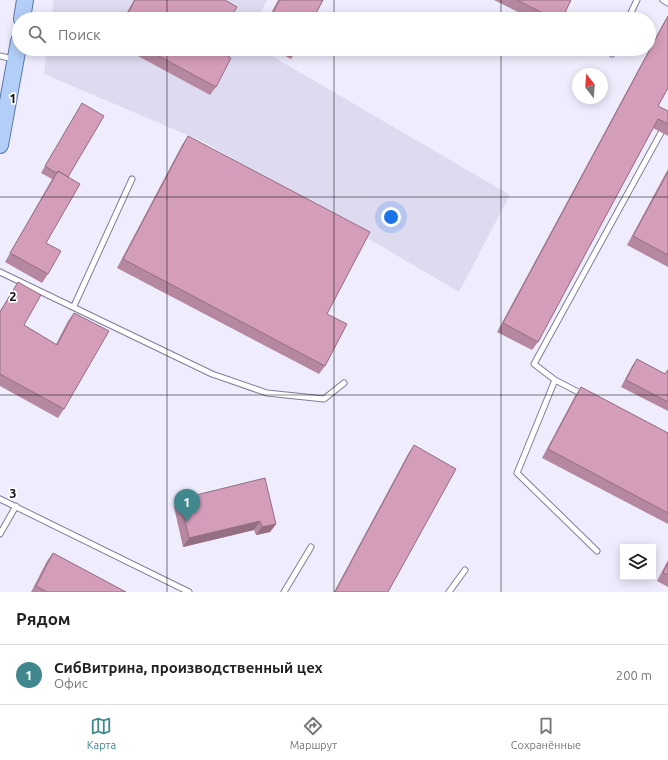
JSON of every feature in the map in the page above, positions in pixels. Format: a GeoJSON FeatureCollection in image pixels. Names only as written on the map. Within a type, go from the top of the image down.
{"type":"FeatureCollection","features":[{"type":"Feature","properties":{"kind":"main road"},"geometry":{"type":"LineString","coordinates":[[23,12],[25,0]]}},
{"type":"Feature","properties":{"kind":"main road"},"geometry":{"type":"LineString","coordinates":[[0,145],[17,56]]}},
{"type":"Feature","properties":{"kind":"lane"},"geometry":{"type":"LineString","coordinates":[[631,12],[637,0]]}},
{"type":"Feature","properties":{"kind":"lane"},"geometry":{"type":"LineString","coordinates":[[664,0],[668,3]]}},
{"type":"Feature","properties":{"kind":"lane"},"geometry":{"type":"LineString","coordinates":[[0,56],[16,60]]}},
{"type":"Feature","properties":{"kind":"lane"},"geometry":{"type":"LineString","coordinates":[[590,399],[555,380],[534,364],[668,120]]}},
{"type":"Feature","properties":{"kind":"lane"},"geometry":{"type":"LineString","coordinates":[[74,306],[132,179]]}},
{"type":"Feature","properties":{"kind":"lane"},"geometry":{"type":"LineString","coordinates":[[0,272],[74,306],[212,374],[267,392],[324,399],[344,383]]}},
{"type":"Feature","properties":{"kind":"lane"},"geometry":{"type":"LineString","coordinates":[[555,380],[517,473],[597,552]]}},
{"type":"Feature","properties":{"kind":"lane"},"geometry":{"type":"LineString","coordinates":[[0,499],[189,592]]}},
{"type":"Feature","properties":{"kind":"lane"},"geometry":{"type":"LineString","coordinates":[[0,534],[16,506]]}},
{"type":"Feature","properties":{"kind":"lane"},"geometry":{"type":"LineString","coordinates":[[284,592],[311,548]]}},
{"type":"Feature","properties":{"kind":"lane"},"geometry":{"type":"LineString","coordinates":[[449,592],[465,570]]}},
{"type":"Feature","properties":{"kind":"shaded area"},"geometry":{"type":"Polygon","coordinates":[[[54,0],[267,0],[261,12],[52,12],[54,0]]]}},
{"type":"Feature","properties":{"kind":"shaded area"},"geometry":{"type":"Polygon","coordinates":[[[46,56],[272,56],[510,195],[459,292],[206,143],[44,74],[46,56]]]}},
{"type":"Feature","properties":{"kind":"building"},"geometry":{"type":"Polygon","coordinates":[[[135,0],[225,0],[237,7],[234,12],[129,12],[135,0]]]}},
{"type":"Feature","properties":{"kind":"building"},"geometry":{"type":"Polygon","coordinates":[[[280,0],[323,0],[317,12],[273,12],[280,0]]]}},
{"type":"Feature","properties":{"kind":"building"},"geometry":{"type":"Polygon","coordinates":[[[517,0],[571,0],[565,12],[541,12],[517,0]]]}},
{"type":"Feature","properties":{"kind":"building"},"geometry":{"type":"Polygon","coordinates":[[[668,16],[668,88],[658,106],[668,111],[668,124],[658,119],[538,342],[503,323],[647,56],[656,56],[656,38],[668,16]]]}},
{"type":"Feature","properties":{"kind":"building"},"geometry":{"type":"Polygon","coordinates":[[[159,56],[227,56],[231,58],[216,87],[159,56]]]}},
{"type":"Feature","properties":{"kind":"building"},"geometry":{"type":"Polygon","coordinates":[[[82,103],[104,116],[68,177],[58,171],[56,173],[45,166],[82,103]]]}},
{"type":"Feature","properties":{"kind":"building"},"geometry":{"type":"Polygon","coordinates":[[[188,136],[370,232],[327,314],[347,324],[325,366],[123,259],[188,136]]]}},
{"type":"Feature","properties":{"kind":"building"},"geometry":{"type":"Polygon","coordinates":[[[58,171],[80,184],[46,243],[61,251],[48,274],[10,253],[58,171]]]}},
{"type":"Feature","properties":{"kind":"building"},"geometry":{"type":"Polygon","coordinates":[[[668,172],[668,255],[633,236],[668,172]]]}},
{"type":"Feature","properties":{"kind":"building"},"geometry":{"type":"Polygon","coordinates":[[[18,282],[41,295],[24,325],[57,345],[74,313],[109,331],[64,409],[0,374],[0,312],[18,282]]]}},
{"type":"Feature","properties":{"kind":"building"},"geometry":{"type":"Polygon","coordinates":[[[637,359],[665,374],[668,370],[668,402],[626,380],[637,359]]]}},
{"type":"Feature","properties":{"kind":"building"},"geometry":{"type":"Polygon","coordinates":[[[581,387],[668,433],[668,513],[548,449],[581,387]]]}},
{"type":"Feature","properties":{"kind":"building"},"geometry":{"type":"Polygon","coordinates":[[[414,445],[456,469],[388,592],[335,592],[414,445]]]}},
{"type":"Feature","properties":{"kind":"building"},"geometry":{"type":"Polygon","coordinates":[[[265,478],[276,524],[262,527],[260,521],[189,538],[180,499],[265,478]]]}},
{"type":"Feature","properties":{"kind":"building"},"geometry":{"type":"Polygon","coordinates":[[[53,553],[126,592],[47,592],[36,586],[53,553]]]}},
{"type":"Feature","properties":{"kind":"building"},"geometry":{"type":"Polygon","coordinates":[[[668,563],[668,575],[663,573],[668,563]]]}},
{"type":"Feature","properties":{"kind":"place","name":"СибВитрина, производственный цех"},"geometry":{"type":"Point","coordinates":[187,522]}}]}
